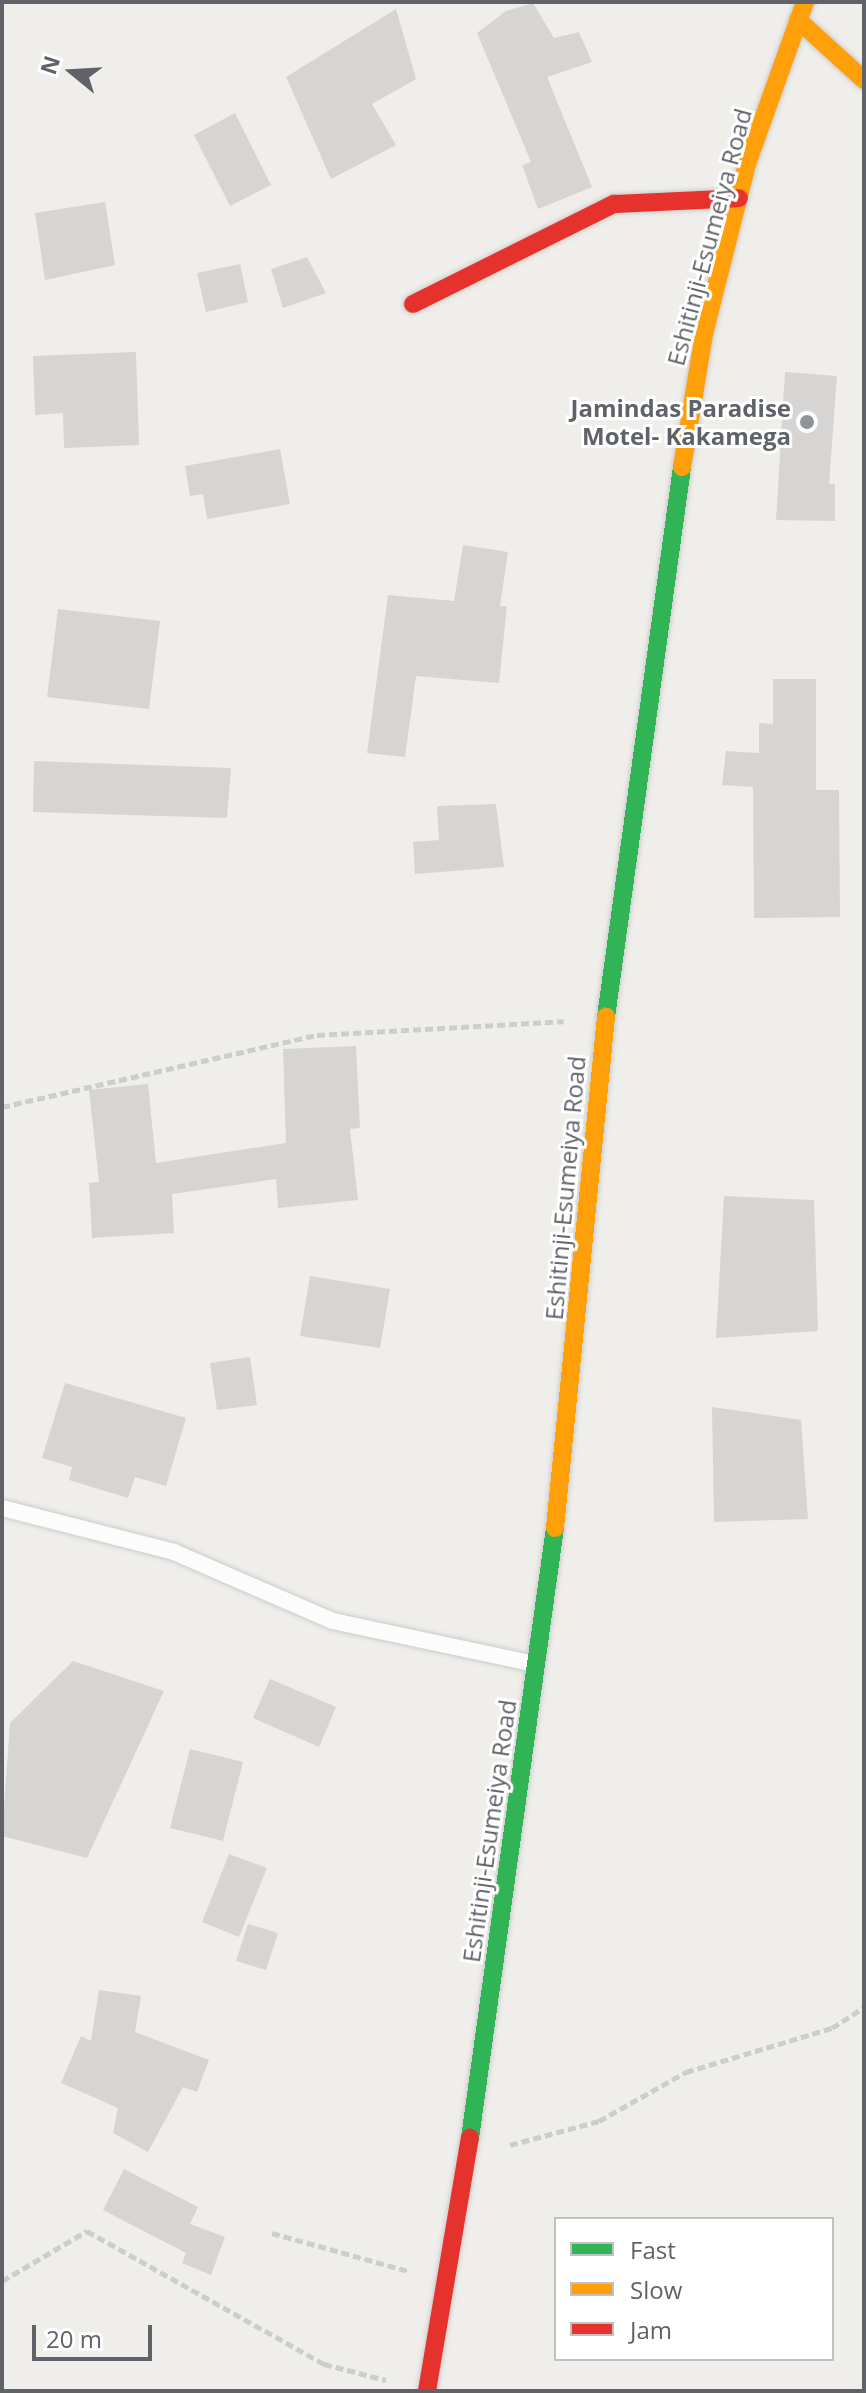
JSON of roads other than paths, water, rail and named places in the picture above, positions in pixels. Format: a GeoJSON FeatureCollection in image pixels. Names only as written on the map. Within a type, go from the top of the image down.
{"type":"FeatureCollection","features":[{"type":"Feature","properties":{"kind":"main road"},"geometry":{"type":"LineString","coordinates":[[801,11],[864,80]]}},
{"type":"Feature","properties":{"kind":"main road","name":"Eshitinji-Esumeiya Road"},"geometry":{"type":"LineString","coordinates":[[427,2391],[443,2281],[469,2144],[537,1665],[566,1438],[605,1021],[658,617],[701,350],[739,198],[801,11]]}},
{"type":"Feature","properties":{"kind":"main road"},"geometry":{"type":"LineString","coordinates":[[413,304],[614,204],[739,198]]}},
{"type":"Feature","properties":{"kind":"lane"},"geometry":{"type":"LineString","coordinates":[[2,1508],[174,1552],[333,1621],[537,1665]]}},
{"type":"Feature","properties":{"kind":"place","name":"Jamindas Paradise Motel- Kakamega"},"geometry":{"type":"Point","coordinates":[807,422]}}]}
